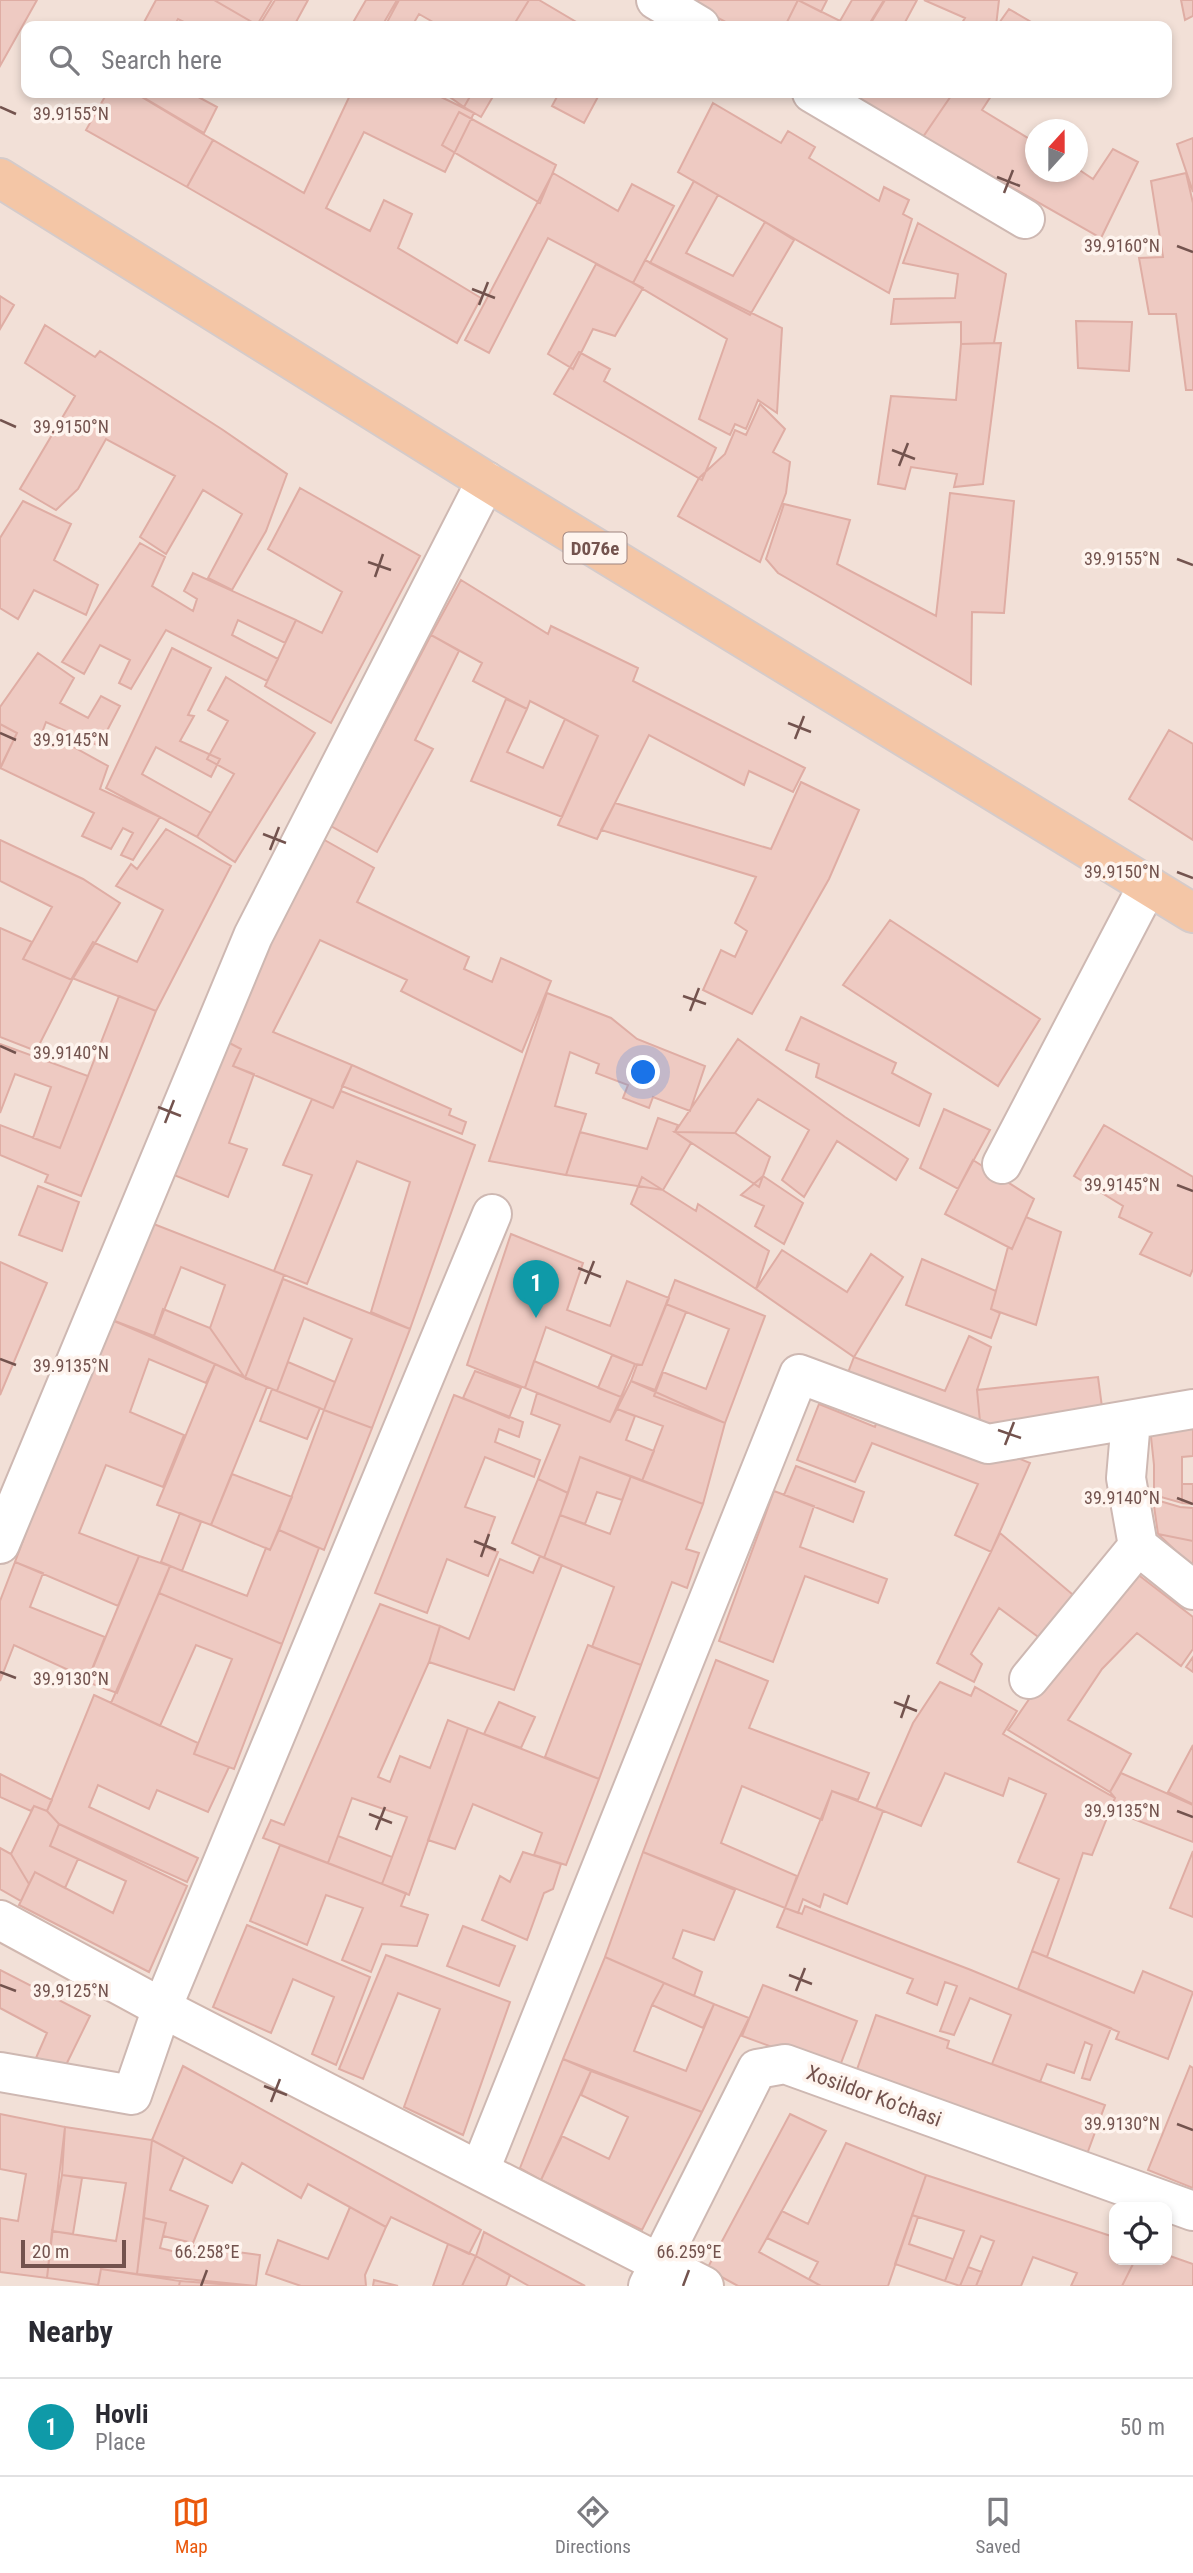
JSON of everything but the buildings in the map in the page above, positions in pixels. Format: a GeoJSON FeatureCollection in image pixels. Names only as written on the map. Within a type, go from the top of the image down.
{"type":"FeatureCollection","features":[{"type":"Feature","properties":{"kind":"main road","name":"D076e"},"geometry":{"type":"LineString","coordinates":[[0,178],[486,481],[1193,913]]}},
{"type":"Feature","properties":{"kind":"street"},"geometry":{"type":"LineString","coordinates":[[656,0],[692,21]]}},
{"type":"Feature","properties":{"kind":"street"},"geometry":{"type":"LineString","coordinates":[[820,98],[1025,219]]}},
{"type":"Feature","properties":{"kind":"street"},"geometry":{"type":"LineString","coordinates":[[0,1544],[253,936],[486,481]]}},
{"type":"Feature","properties":{"kind":"street"},"geometry":{"type":"LineString","coordinates":[[1002,1164],[1148,886]]}},
{"type":"Feature","properties":{"kind":"street"},"geometry":{"type":"LineString","coordinates":[[0,2072],[132,2095],[162,2008],[492,1214]]}},
{"type":"Feature","properties":{"kind":"street"},"geometry":{"type":"LineString","coordinates":[[480,2170],[799,1374],[988,1444],[1193,1409]]}},
{"type":"Feature","properties":{"kind":"street"},"geometry":{"type":"LineString","coordinates":[[1131,1420],[1126,1478],[1138,1546],[1193,1590]]}},
{"type":"Feature","properties":{"kind":"street"},"geometry":{"type":"LineString","coordinates":[[1029,1679],[1138,1546]]}},
{"type":"Feature","properties":{"kind":"street"},"geometry":{"type":"LineString","coordinates":[[0,1920],[162,2008],[480,2170],[654,2274],[704,2286]]}},
{"type":"Feature","properties":{"kind":"street","name":"Xosildor Ko’chasi"},"geometry":{"type":"LineString","coordinates":[[654,2274],[757,2068],[785,2064],[1193,2211]]}},
{"type":"Feature","properties":{"kind":"shaded area"},"geometry":{"type":"Polygon","coordinates":[[[0,0],[1193,0],[1193,2286],[0,2286],[0,0]]]}},
{"type":"Feature","properties":{"kind":"place","name":"Hovli"},"geometry":{"type":"Point","coordinates":[536,1318]}}]}
